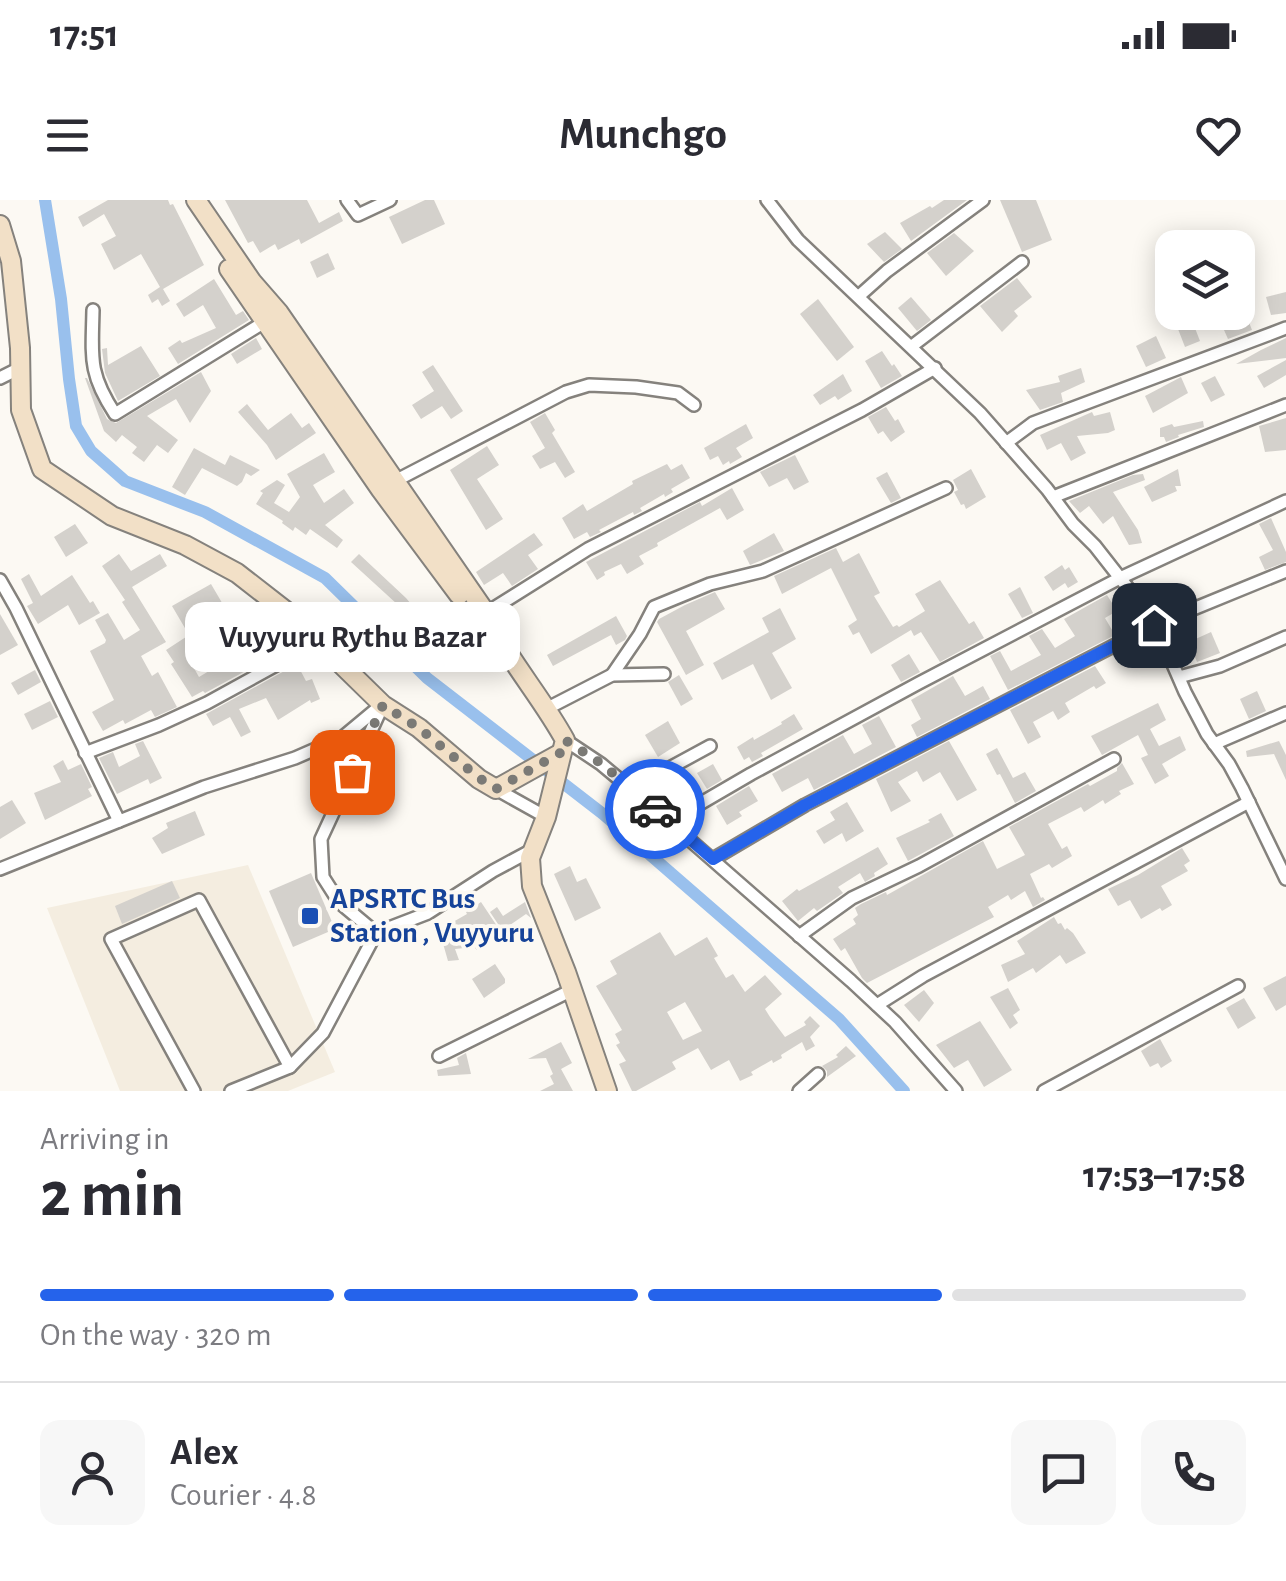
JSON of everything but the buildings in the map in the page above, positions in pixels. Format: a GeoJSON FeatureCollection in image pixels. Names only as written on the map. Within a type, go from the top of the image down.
{"type":"FeatureCollection","features":[{"type":"Feature","properties":{"kind":"main road"},"geometry":{"type":"LineString","coordinates":[[182,200],[395,480],[546,709],[563,746],[546,817],[530,858],[532,886],[607,1091]]}},
{"type":"Feature","properties":{"kind":"main road"},"geometry":{"type":"LineString","coordinates":[[196,200],[405,522],[476,618],[496,636]]}},
{"type":"Feature","properties":{"kind":"main road"},"geometry":{"type":"LineString","coordinates":[[0,226],[10,261],[7,297],[20,368],[21,410],[42,469],[112,516],[185,545],[237,573],[291,615],[383,705],[419,728],[496,789],[563,746]]}},
{"type":"Feature","properties":{"kind":"street"},"geometry":{"type":"LineString","coordinates":[[347,200],[358,215],[390,200]]}},
{"type":"Feature","properties":{"kind":"street"},"geometry":{"type":"LineString","coordinates":[[767,200],[798,240],[980,413],[1142,606],[1206,734],[1229,764],[1286,879]]}},
{"type":"Feature","properties":{"kind":"street"},"geometry":{"type":"LineString","coordinates":[[859,296],[983,200]]}},
{"type":"Feature","properties":{"kind":"street"},"geometry":{"type":"LineString","coordinates":[[912,346],[1022,262]]}},
{"type":"Feature","properties":{"kind":"street"},"geometry":{"type":"LineString","coordinates":[[93,310],[93,370],[102,396],[115,414],[272,318]]}},
{"type":"Feature","properties":{"kind":"street"},"geometry":{"type":"LineString","coordinates":[[1006,444],[1050,416],[1286,328]]}},
{"type":"Feature","properties":{"kind":"street"},"geometry":{"type":"LineString","coordinates":[[0,378],[20,368]]}},
{"type":"Feature","properties":{"kind":"street"},"geometry":{"type":"LineString","coordinates":[[486,613],[588,549],[862,410],[934,368]]}},
{"type":"Feature","properties":{"kind":"street"},"geometry":{"type":"LineString","coordinates":[[395,480],[566,392],[589,385],[678,393],[694,405]]}},
{"type":"Feature","properties":{"kind":"street"},"geometry":{"type":"LineString","coordinates":[[1054,497],[1286,405]]}},
{"type":"Feature","properties":{"kind":"street"},"geometry":{"type":"LineString","coordinates":[[612,675],[654,607],[710,584],[764,572],[946,488]]}},
{"type":"Feature","properties":{"kind":"street"},"geometry":{"type":"LineString","coordinates":[[673,824],[684,813],[751,774],[1120,578],[1286,501]]}},
{"type":"Feature","properties":{"kind":"street"},"geometry":{"type":"LineString","coordinates":[[713,859],[821,796],[1154,625],[1286,572]]}},
{"type":"Feature","properties":{"kind":"street"},"geometry":{"type":"LineString","coordinates":[[0,580],[118,821]]}},
{"type":"Feature","properties":{"kind":"street"},"geometry":{"type":"LineString","coordinates":[[1179,677],[1220,666],[1286,638]]}},
{"type":"Feature","properties":{"kind":"street"},"geometry":{"type":"LineString","coordinates":[[85,753],[159,726],[311,646]]}},
{"type":"Feature","properties":{"kind":"street"},"geometry":{"type":"LineString","coordinates":[[546,709],[612,675],[664,674]]}},
{"type":"Feature","properties":{"kind":"street"},"geometry":{"type":"LineString","coordinates":[[0,869],[43,846],[296,758],[343,737],[383,705]]}},
{"type":"Feature","properties":{"kind":"street"},"geometry":{"type":"LineString","coordinates":[[376,932],[339,902],[323,878],[322,839],[383,705]]}},
{"type":"Feature","properties":{"kind":"street"},"geometry":{"type":"LineString","coordinates":[[1214,744],[1286,713]]}},
{"type":"Feature","properties":{"kind":"street"},"geometry":{"type":"LineString","coordinates":[[563,746],[602,764],[713,859],[895,1022],[956,1091]]}},
{"type":"Feature","properties":{"kind":"street"},"geometry":{"type":"LineString","coordinates":[[631,789],[710,746]]}},
{"type":"Feature","properties":{"kind":"street"},"geometry":{"type":"LineString","coordinates":[[799,936],[852,898],[1114,759]]}},
{"type":"Feature","properties":{"kind":"street"},"geometry":{"type":"LineString","coordinates":[[496,789],[546,817]]}},
{"type":"Feature","properties":{"kind":"street"},"geometry":{"type":"LineString","coordinates":[[877,1005],[923,976],[1249,802]]}},
{"type":"Feature","properties":{"kind":"street"},"geometry":{"type":"LineString","coordinates":[[231,1091],[290,1068],[323,1034],[376,932],[428,913],[532,850]]}},
{"type":"Feature","properties":{"kind":"street"},"geometry":{"type":"LineString","coordinates":[[194,1091],[111,939],[199,900],[290,1068]]}},
{"type":"Feature","properties":{"kind":"street"},"geometry":{"type":"LineString","coordinates":[[1044,1091],[1238,986]]}},
{"type":"Feature","properties":{"kind":"street"},"geometry":{"type":"LineString","coordinates":[[439,1056],[572,990]]}},
{"type":"Feature","properties":{"kind":"street"},"geometry":{"type":"LineString","coordinates":[[798,1091],[818,1074]]}},
{"type":"Feature","properties":{"kind":"shaded area"},"geometry":{"type":"Polygon","coordinates":[[[248,865],[335,1072],[288,1091],[120,1091],[47,908],[248,865]]]}},
{"type":"Feature","properties":{"kind":"waterway"},"geometry":{"type":"LineString","coordinates":[[45,200],[76,426],[91,451],[125,481],[205,512],[325,578],[427,678],[603,814],[839,1019],[904,1091]]}},
{"type":"Feature","properties":{"kind":"way so far"},"geometry":{"type":"LineString","coordinates":[[352,772],[383,705],[419,728],[496,789],[562,752],[565,740],[602,764],[655,809]]}},
{"type":"Feature","properties":{"kind":"place","name":"Vuyyuru Rythu Bazar"},"geometry":{"type":"Point","coordinates":[352,772]}},
{"type":"Feature","properties":{"kind":"place","name":"APSRTC Bus Station , Vuyyuru"},"geometry":{"type":"Point","coordinates":[310,916]}},
{"type":"Feature","properties":{"kind":"route"},"geometry":{"type":"LineString","coordinates":[[655,809],[713,859],[805,805],[1154,625]]}}]}
